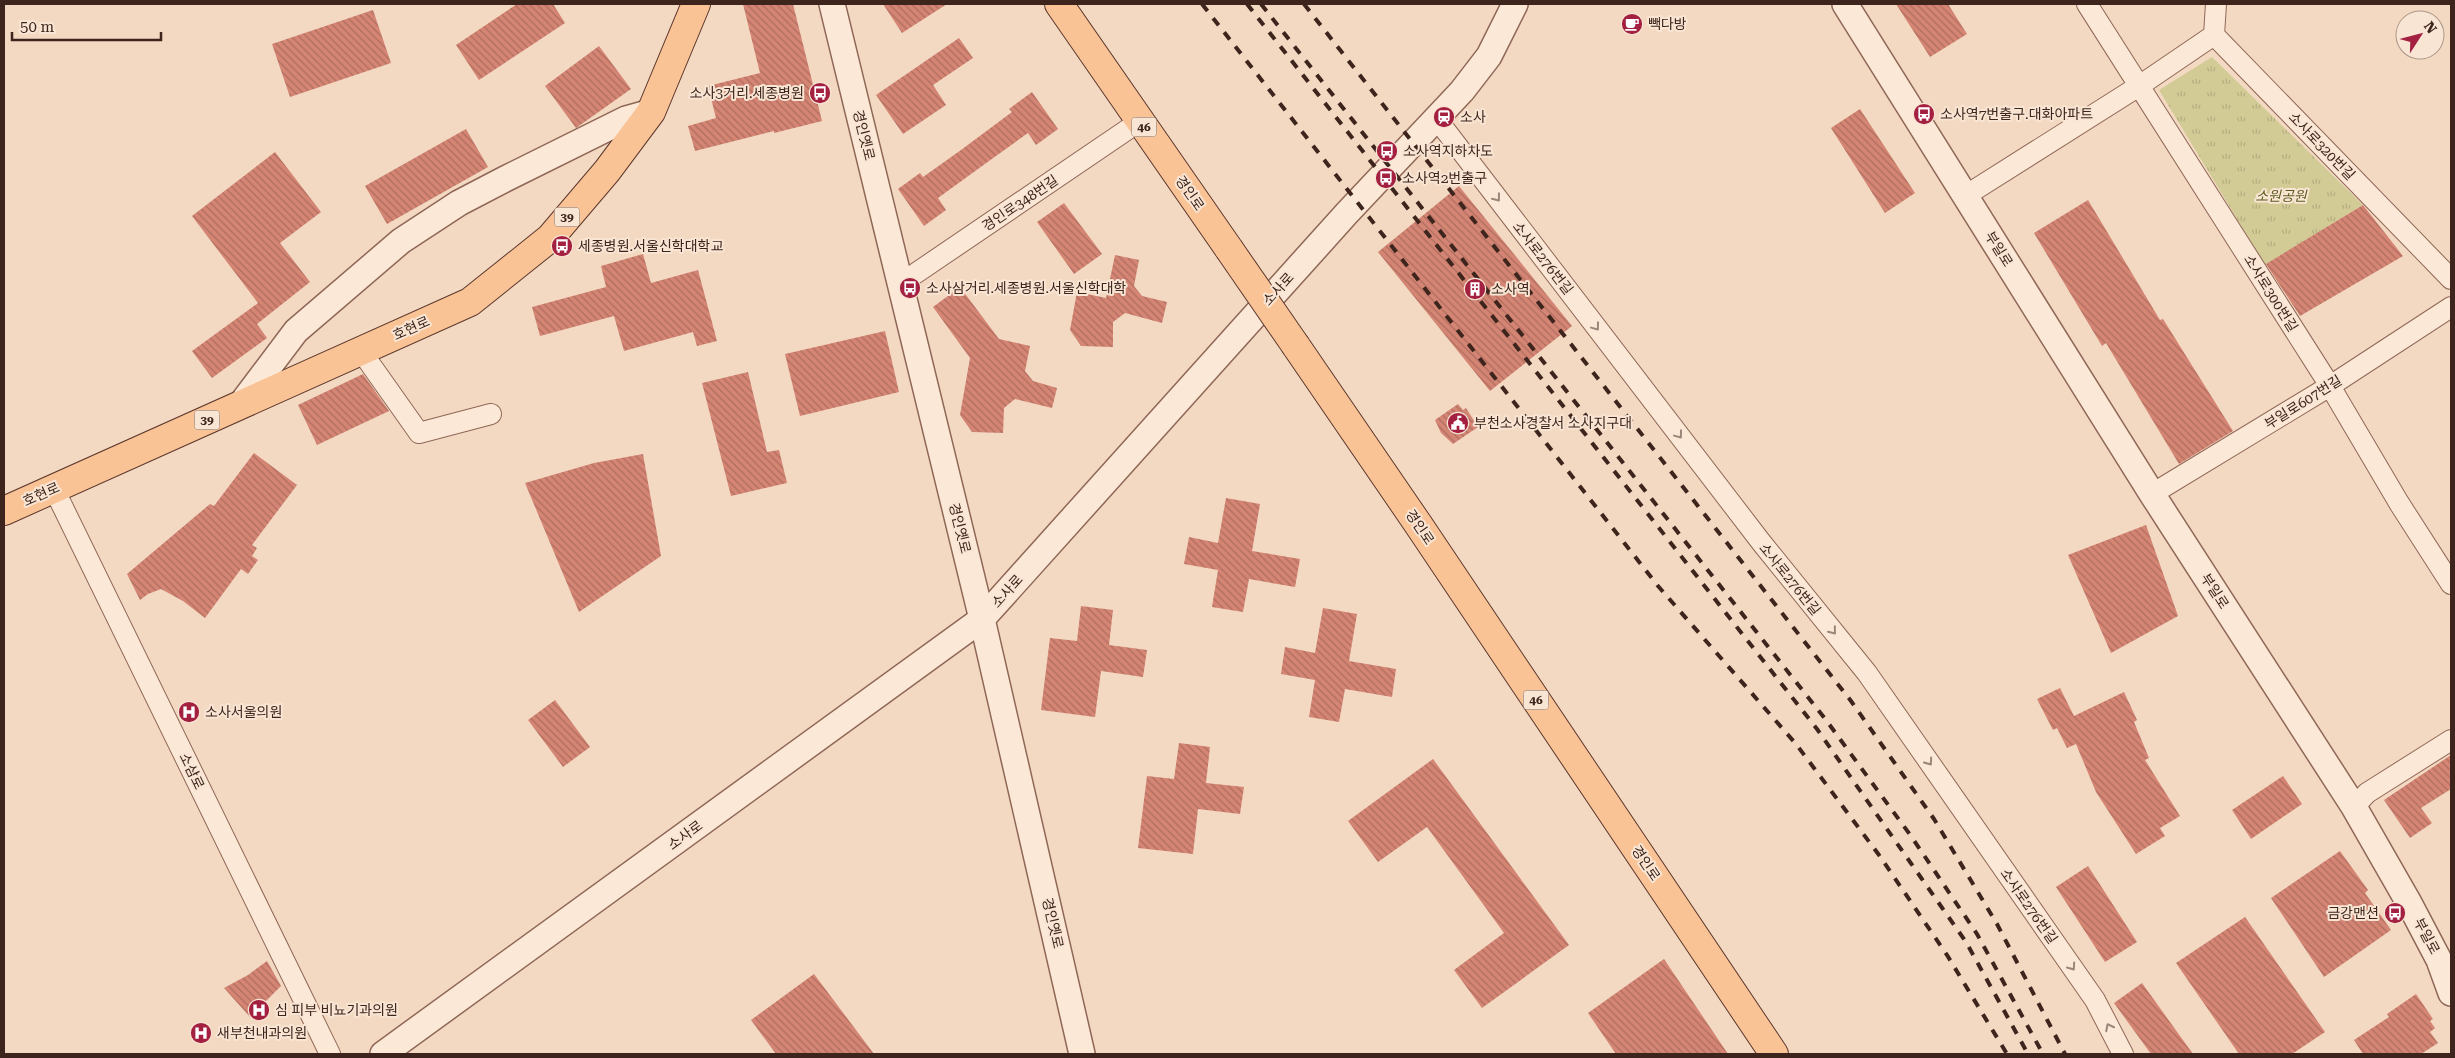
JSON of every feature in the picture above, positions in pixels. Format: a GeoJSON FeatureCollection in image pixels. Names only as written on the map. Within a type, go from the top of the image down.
{"type":"FeatureCollection","features":[{"type":"Feature","properties":{"kind":"main road","name":"경인로"},"geometry":{"type":"LineString","coordinates":[[1059,4],[1418,524],[1774,1054]]}},
{"type":"Feature","properties":{"kind":"main road","name":"호현로"},"geometry":{"type":"LineString","coordinates":[[4,511],[470,302],[550,238],[607,171],[651,112],[693,5]]}},
{"type":"Feature","properties":{"kind":"street","name":"경인옛로"},"geometry":{"type":"LineString","coordinates":[[832,4],[982,619],[1082,1054]]}},
{"type":"Feature","properties":{"kind":"street","name":"소사로"},"geometry":{"type":"LineString","coordinates":[[383,1054],[982,619],[1340,220],[1462,91],[1488,56],[1515,4]]}},
{"type":"Feature","properties":{"kind":"street","name":"부일로"},"geometry":{"type":"LineString","coordinates":[[1845,4],[2152,494],[2354,807],[2406,897],[2439,960],[2451,993]]}},
{"type":"Feature","properties":{"kind":"street","name":"소사로300번길"},"geometry":{"type":"LineString","coordinates":[[2086,4],[2330,386],[2399,503],[2451,584]]}},
{"type":"Feature","properties":{"kind":"street"},"geometry":{"type":"LineString","coordinates":[[1966,196],[2140,86],[2214,35],[2216,4]]}},
{"type":"Feature","properties":{"kind":"street","name":"소사로320번길"},"geometry":{"type":"LineString","coordinates":[[2214,35],[2451,279]]}},
{"type":"Feature","properties":{"kind":"street"},"geometry":{"type":"LineString","coordinates":[[241,404],[296,331],[401,242],[459,203],[505,178],[626,119],[651,112]]}},
{"type":"Feature","properties":{"kind":"street","name":"소사로276번길"},"geometry":{"type":"LineString","coordinates":[[1436,118],[1761,542],[1866,673],[2095,1000],[2123,1054]]}},
{"type":"Feature","properties":{"kind":"street","name":"경인로348번길"},"geometry":{"type":"LineString","coordinates":[[900,284],[1140,121]]}},
{"type":"Feature","properties":{"kind":"street","name":"부일로607번길"},"geometry":{"type":"LineString","coordinates":[[2152,494],[2330,386],[2451,306]]}},
{"type":"Feature","properties":{"kind":"street"},"geometry":{"type":"LineString","coordinates":[[361,351],[419,433],[491,414]]}},
{"type":"Feature","properties":{"kind":"street","name":"소삼로"},"geometry":{"type":"LineString","coordinates":[[54,488],[330,1054]]}},
{"type":"Feature","properties":{"kind":"street"},"geometry":{"type":"LineString","coordinates":[[2354,807],[2367,793],[2451,740]]}},
{"type":"Feature","properties":{"kind":"green space","name":"소원공원"},"geometry":{"type":"Polygon","coordinates":[[[2212,57],[2363,205],[2265,265],[2159,90],[2212,57]]]}},
{"type":"Feature","properties":{"kind":"building"},"geometry":{"type":"Polygon","coordinates":[[[517,4],[553,4],[565,23],[479,80],[456,45],[517,4]]]}},
{"type":"Feature","properties":{"kind":"building"},"geometry":{"type":"Polygon","coordinates":[[[743,4],[793,4],[822,121],[695,151],[688,126],[716,118],[708,86],[760,73],[743,4]]]}},
{"type":"Feature","properties":{"kind":"building"},"geometry":{"type":"Polygon","coordinates":[[[883,4],[947,4],[902,33],[883,4]]]}},
{"type":"Feature","properties":{"kind":"building"},"geometry":{"type":"Polygon","coordinates":[[[1896,4],[1948,4],[1967,34],[1930,57],[1896,4]]]}},
{"type":"Feature","properties":{"kind":"building"},"geometry":{"type":"Polygon","coordinates":[[[373,10],[391,63],[290,97],[272,44],[373,10]]]}},
{"type":"Feature","properties":{"kind":"building"},"geometry":{"type":"Polygon","coordinates":[[[959,38],[973,58],[933,85],[946,105],[903,134],[876,95],[959,38]]]}},
{"type":"Feature","properties":{"kind":"building"},"geometry":{"type":"Polygon","coordinates":[[[599,46],[631,89],[576,128],[545,86],[599,46]]]}},
{"type":"Feature","properties":{"kind":"building"},"geometry":{"type":"Polygon","coordinates":[[[1032,92],[1058,129],[1036,145],[1028,133],[989,161],[938,198],[946,210],[924,226],[898,189],[920,173],[923,177],[961,150],[1012,112],[1009,109],[1032,92]]]}},
{"type":"Feature","properties":{"kind":"building"},"geometry":{"type":"Polygon","coordinates":[[[1860,109],[1915,193],[1885,213],[1831,128],[1860,109]]]}},
{"type":"Feature","properties":{"kind":"building"},"geometry":{"type":"Polygon","coordinates":[[[466,129],[488,167],[387,224],[365,186],[466,129]]]}},
{"type":"Feature","properties":{"kind":"building"},"geometry":{"type":"Polygon","coordinates":[[[275,152],[321,212],[280,243],[310,282],[257,324],[267,338],[212,378],[192,351],[258,303],[192,216],[275,152]]]}},
{"type":"Feature","properties":{"kind":"building","name":"소사역"},"geometry":{"type":"Polygon","coordinates":[[[1459,186],[1572,326],[1490,391],[1378,252],[1459,186]]]}},
{"type":"Feature","properties":{"kind":"building"},"geometry":{"type":"Polygon","coordinates":[[[2088,200],[2160,320],[2163,319],[2233,431],[2179,464],[2106,343],[2102,346],[2034,233],[2088,200]]]}},
{"type":"Feature","properties":{"kind":"building"},"geometry":{"type":"Polygon","coordinates":[[[1064,203],[1102,254],[1074,274],[1037,222],[1064,203]]]}},
{"type":"Feature","properties":{"kind":"building"},"geometry":{"type":"Polygon","coordinates":[[[2363,205],[2403,256],[2300,316],[2266,264],[2363,205]]]}},
{"type":"Feature","properties":{"kind":"building"},"geometry":{"type":"Polygon","coordinates":[[[643,254],[651,283],[698,270],[717,341],[697,346],[693,332],[624,351],[614,316],[540,336],[532,307],[606,287],[601,266],[643,254]]]}},
{"type":"Feature","properties":{"kind":"building"},"geometry":{"type":"Polygon","coordinates":[[[1115,255],[1139,260],[1134,286],[1142,296],[1167,302],[1162,323],[1125,313],[1113,322],[1113,347],[1081,346],[1070,330],[1077,292],[1106,298],[1115,255]]]}},
{"type":"Feature","properties":{"kind":"building"},"geometry":{"type":"Polygon","coordinates":[[[960,287],[999,339],[1030,346],[1025,371],[1033,381],[1057,388],[1052,408],[1015,399],[1004,408],[1003,433],[972,432],[960,415],[970,358],[933,307],[960,287]]]}},
{"type":"Feature","properties":{"kind":"building"},"geometry":{"type":"Polygon","coordinates":[[[885,331],[899,392],[800,416],[785,354],[885,331]]]}},
{"type":"Feature","properties":{"kind":"building"},"geometry":{"type":"Polygon","coordinates":[[[748,372],[767,452],[779,450],[787,483],[731,496],[702,383],[748,372]]]}},
{"type":"Feature","properties":{"kind":"building"},"geometry":{"type":"Polygon","coordinates":[[[363,374],[389,411],[317,445],[298,405],[363,374]]]}},
{"type":"Feature","properties":{"kind":"building"},"geometry":{"type":"Polygon","coordinates":[[[1458,404],[1463,410],[1466,408],[1478,427],[1453,444],[1441,433],[1435,420],[1458,404]]]}},
{"type":"Feature","properties":{"kind":"building"},"geometry":{"type":"Polygon","coordinates":[[[254,453],[297,485],[252,545],[257,548],[252,556],[258,560],[248,574],[241,569],[205,618],[183,601],[161,589],[148,594],[140,600],[127,574],[210,504],[214,506],[254,453]]]}},
{"type":"Feature","properties":{"kind":"building"},"geometry":{"type":"Polygon","coordinates":[[[643,454],[661,556],[579,612],[525,483],[594,463],[643,454]]]}},
{"type":"Feature","properties":{"kind":"building"},"geometry":{"type":"Polygon","coordinates":[[[1226,498],[1260,504],[1252,551],[1300,559],[1295,587],[1249,579],[1243,612],[1212,607],[1218,570],[1184,564],[1189,537],[1218,543],[1226,498]]]}},
{"type":"Feature","properties":{"kind":"building"},"geometry":{"type":"Polygon","coordinates":[[[2146,525],[2178,616],[2111,653],[2068,555],[2146,525]]]}},
{"type":"Feature","properties":{"kind":"building"},"geometry":{"type":"Polygon","coordinates":[[[1081,606],[1113,610],[1109,645],[1147,650],[1143,677],[1101,671],[1095,717],[1041,710],[1050,638],[1077,641],[1081,606]]]}},
{"type":"Feature","properties":{"kind":"building"},"geometry":{"type":"Polygon","coordinates":[[[1323,608],[1357,614],[1349,661],[1396,669],[1392,697],[1345,689],[1339,722],[1309,717],[1315,680],[1281,674],[1285,647],[1315,653],[1323,608]]]}},
{"type":"Feature","properties":{"kind":"building"},"geometry":{"type":"Polygon","coordinates":[[[2060,688],[2074,716],[2124,692],[2137,720],[2134,722],[2149,758],[2145,760],[2180,816],[2160,828],[2165,836],[2136,854],[2096,792],[2076,744],[2067,748],[2057,728],[2053,730],[2037,699],[2060,688]]]}},
{"type":"Feature","properties":{"kind":"building"},"geometry":{"type":"Polygon","coordinates":[[[555,700],[590,747],[563,767],[528,720],[555,700]]]}},
{"type":"Feature","properties":{"kind":"building"},"geometry":{"type":"Polygon","coordinates":[[[1179,743],[1210,747],[1206,783],[1244,787],[1240,814],[1198,809],[1193,854],[1138,848],[1147,776],[1174,779],[1179,743]]]}},
{"type":"Feature","properties":{"kind":"building"},"geometry":{"type":"Polygon","coordinates":[[[2451,755],[2451,789],[2421,808],[2432,823],[2410,838],[2384,800],[2451,755]]]}},
{"type":"Feature","properties":{"kind":"building"},"geometry":{"type":"Polygon","coordinates":[[[1433,759],[1569,945],[1482,1008],[1454,970],[1504,933],[1427,827],[1378,862],[1348,821],[1433,759]]]}},
{"type":"Feature","properties":{"kind":"building"},"geometry":{"type":"Polygon","coordinates":[[[2283,776],[2302,804],[2251,839],[2232,810],[2283,776]]]}},
{"type":"Feature","properties":{"kind":"building"},"geometry":{"type":"Polygon","coordinates":[[[2340,851],[2368,890],[2365,893],[2391,930],[2324,977],[2271,898],[2340,851]]]}},
{"type":"Feature","properties":{"kind":"building"},"geometry":{"type":"Polygon","coordinates":[[[2088,866],[2137,942],[2105,962],[2056,887],[2088,866]]]}},
{"type":"Feature","properties":{"kind":"building"},"geometry":{"type":"Polygon","coordinates":[[[2245,917],[2325,1032],[2292,1054],[2239,1054],[2176,963],[2245,917]]]}},
{"type":"Feature","properties":{"kind":"building"},"geometry":{"type":"Polygon","coordinates":[[[1664,959],[1728,1054],[1616,1054],[1588,1013],[1664,959]]]}},
{"type":"Feature","properties":{"kind":"building"},"geometry":{"type":"Polygon","coordinates":[[[267,961],[281,986],[250,1017],[224,988],[248,975],[267,961]]]}},
{"type":"Feature","properties":{"kind":"building"},"geometry":{"type":"Polygon","coordinates":[[[814,974],[874,1054],[776,1054],[751,1020],[814,974]]]}},
{"type":"Feature","properties":{"kind":"building"},"geometry":{"type":"Polygon","coordinates":[[[2142,983],[2193,1054],[2151,1054],[2114,1003],[2142,983]]]}},
{"type":"Feature","properties":{"kind":"building"},"geometry":{"type":"Polygon","coordinates":[[[2416,994],[2433,1019],[2430,1021],[2435,1028],[2430,1032],[2438,1043],[2421,1054],[2363,1054],[2354,1040],[2389,1017],[2387,1014],[2416,994]]]}},
{"type":"Feature","properties":{"kind":"railway"},"geometry":{"type":"LineString","coordinates":[[1202,4],[1658,586],[1796,744],[1879,855],[1947,955],[2007,1054]]}},
{"type":"Feature","properties":{"kind":"railway"},"geometry":{"type":"LineString","coordinates":[[1247,4],[1817,729],[1966,942],[2028,1054]]}},
{"type":"Feature","properties":{"kind":"railway"},"geometry":{"type":"LineString","coordinates":[[1261,4],[1826,720],[1911,836],[1977,934],[2043,1054]]}},
{"type":"Feature","properties":{"kind":"railway"},"geometry":{"type":"LineString","coordinates":[[1304,4],[1851,701],[1934,819],[1997,924],[2065,1054]]}},
{"type":"Feature","properties":{"kind":"place","name":"빽다방"},"geometry":{"type":"Point","coordinates":[1632,24]}},
{"type":"Feature","properties":{"kind":"place","name":"소사3거리.세종병원"},"geometry":{"type":"Point","coordinates":[820,93]}},
{"type":"Feature","properties":{"kind":"place","name":"소사역7번출구.대화아파트"},"geometry":{"type":"Point","coordinates":[1924,114]}},
{"type":"Feature","properties":{"kind":"place","name":"소사"},"geometry":{"type":"Point","coordinates":[1444,117]}},
{"type":"Feature","properties":{"kind":"place","name":"소사역지하차도"},"geometry":{"type":"Point","coordinates":[1387,151]}},
{"type":"Feature","properties":{"kind":"place","name":"소사역2번출구"},"geometry":{"type":"Point","coordinates":[1386,178]}},
{"type":"Feature","properties":{"kind":"place","name":"세종병원.서울신학대학교"},"geometry":{"type":"Point","coordinates":[562,246]}},
{"type":"Feature","properties":{"kind":"place","name":"소사삼거리.세종병원.서울신학대학"},"geometry":{"type":"Point","coordinates":[910,288]}},
{"type":"Feature","properties":{"kind":"place","name":"소사역"},"geometry":{"type":"Point","coordinates":[1475,289]}},
{"type":"Feature","properties":{"kind":"place","name":"부천소사경찰서 소사지구대"},"geometry":{"type":"Point","coordinates":[1458,423]}},
{"type":"Feature","properties":{"kind":"place","name":"소사서울의원"},"geometry":{"type":"Point","coordinates":[189,712]}},
{"type":"Feature","properties":{"kind":"place","name":"금강맨션"},"geometry":{"type":"Point","coordinates":[2395,913]}},
{"type":"Feature","properties":{"kind":"place","name":"심 피부 비뇨기과의원"},"geometry":{"type":"Point","coordinates":[259,1010]}},
{"type":"Feature","properties":{"kind":"place","name":"새부천내과의원"},"geometry":{"type":"Point","coordinates":[201,1033]}}]}
